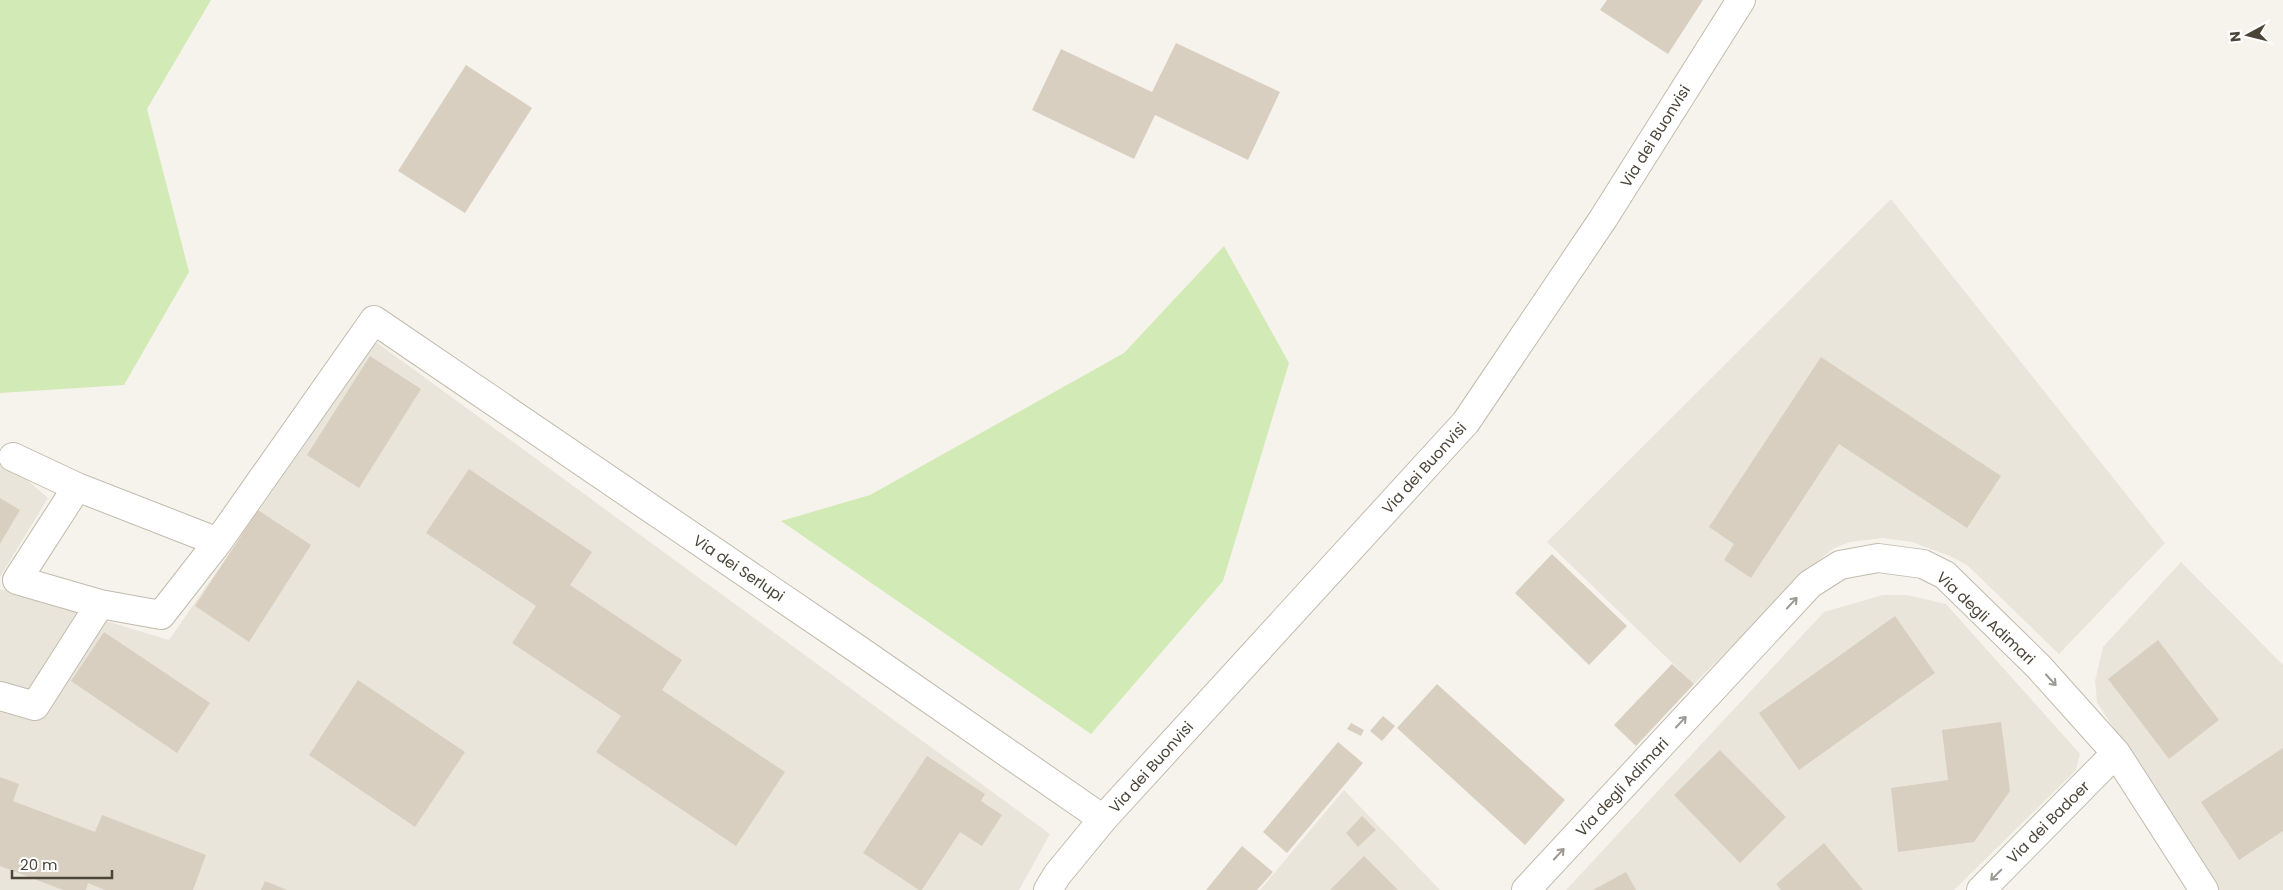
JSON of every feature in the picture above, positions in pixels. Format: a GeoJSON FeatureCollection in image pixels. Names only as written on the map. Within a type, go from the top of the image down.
{"type":"FeatureCollection","features":[{"type":"Feature","properties":{"kind":"street","name":"Via dei Buonvisi"},"geometry":{"type":"LineString","coordinates":[[1048,890],[1057,875],[1103,819],[1466,422],[1602,219],[1741,0]]}},
{"type":"Feature","properties":{"kind":"street","name":"Via dei Serlupi"},"geometry":{"type":"LineString","coordinates":[[218,542],[374,320],[1103,819]]}},
{"type":"Feature","properties":{"kind":"street"},"geometry":{"type":"LineString","coordinates":[[13,457],[77,487],[218,542],[162,615],[100,604],[17,580],[77,487]]}},
{"type":"Feature","properties":{"kind":"street","name":"Via degli Adimari"},"geometry":{"type":"LineString","coordinates":[[1526,890],[1810,584],[1840,565],[1878,558],[1923,564],[1945,575],[2039,667],[2116,753],[2204,890]]}},
{"type":"Feature","properties":{"kind":"street"},"geometry":{"type":"LineString","coordinates":[[0,696],[35,706],[100,604]]}},
{"type":"Feature","properties":{"kind":"street","name":"Via dei Badoer"},"geometry":{"type":"LineString","coordinates":[[1980,890],[2116,753]]}},
{"type":"Feature","properties":{"kind":"shaded area"},"geometry":{"type":"Polygon","coordinates":[[[1891,199],[2165,543],[2059,654],[1967,565],[1950,556],[1912,542],[1883,538],[1850,542],[1834,548],[1813,565],[1694,684],[1547,542],[1891,199]]]}},
{"type":"Feature","properties":{"kind":"shaded area"},"geometry":{"type":"Polygon","coordinates":[[[376,342],[1050,834],[1019,890],[0,890],[0,589],[169,640],[376,342]]]}},
{"type":"Feature","properties":{"kind":"shaded area"},"geometry":{"type":"Polygon","coordinates":[[[0,457],[48,498],[0,577],[0,457]]]}},
{"type":"Feature","properties":{"kind":"shaded area"},"geometry":{"type":"Polygon","coordinates":[[[2181,562],[2283,665],[2283,890],[2218,890],[2097,702],[2095,681],[2103,647],[2181,562]]]}},
{"type":"Feature","properties":{"kind":"shaded area"},"geometry":{"type":"Polygon","coordinates":[[[1883,595],[1907,595],[1946,604],[2080,754],[2076,770],[1954,890],[1566,890],[1824,612],[1883,595]]]}},
{"type":"Feature","properties":{"kind":"shaded area"},"geometry":{"type":"Polygon","coordinates":[[[1344,790],[1440,890],[1260,890],[1344,790]]]}},
{"type":"Feature","properties":{"kind":"green space"},"geometry":{"type":"Polygon","coordinates":[[[0,0],[211,0],[147,109],[189,272],[124,385],[0,393],[0,0]]]}},
{"type":"Feature","properties":{"kind":"green space"},"geometry":{"type":"Polygon","coordinates":[[[1224,246],[1289,363],[1223,581],[1091,734],[781,521],[870,495],[1124,353],[1224,246]]]}},
{"type":"Feature","properties":{"kind":"building"},"geometry":{"type":"Polygon","coordinates":[[[1607,0],[1703,0],[1668,54],[1600,10],[1607,0]]]}},
{"type":"Feature","properties":{"kind":"building"},"geometry":{"type":"Polygon","coordinates":[[[1176,43],[1280,92],[1248,160],[1155,115],[1134,159],[1032,110],[1061,49],[1152,92],[1176,43]]]}},
{"type":"Feature","properties":{"kind":"building"},"geometry":{"type":"Polygon","coordinates":[[[466,65],[532,108],[465,213],[398,171],[466,65]]]}},
{"type":"Feature","properties":{"kind":"building"},"geometry":{"type":"Polygon","coordinates":[[[370,356],[421,389],[359,488],[307,455],[370,356]]]}},
{"type":"Feature","properties":{"kind":"building"},"geometry":{"type":"Polygon","coordinates":[[[1821,357],[2001,476],[1967,528],[1839,444],[1751,578],[1724,560],[1734,544],[1709,527],[1821,357]]]}},
{"type":"Feature","properties":{"kind":"building"},"geometry":{"type":"Polygon","coordinates":[[[469,469],[592,552],[570,585],[682,660],[662,690],[785,772],[736,846],[596,752],[621,716],[512,643],[536,606],[426,533],[469,469]]]}},
{"type":"Feature","properties":{"kind":"building"},"geometry":{"type":"Polygon","coordinates":[[[0,498],[20,510],[0,544],[0,498]]]}},
{"type":"Feature","properties":{"kind":"building"},"geometry":{"type":"Polygon","coordinates":[[[258,510],[311,545],[249,642],[195,606],[258,510]]]}},
{"type":"Feature","properties":{"kind":"building"},"geometry":{"type":"Polygon","coordinates":[[[1552,554],[1627,626],[1589,665],[1515,593],[1552,554]]]}},
{"type":"Feature","properties":{"kind":"building"},"geometry":{"type":"Polygon","coordinates":[[[1895,616],[1935,673],[1799,770],[1759,713],[1895,616]]]}},
{"type":"Feature","properties":{"kind":"building"},"geometry":{"type":"Polygon","coordinates":[[[104,632],[210,703],[177,753],[71,681],[104,632]]]}},
{"type":"Feature","properties":{"kind":"building"},"geometry":{"type":"Polygon","coordinates":[[[2158,640],[2219,720],[2169,759],[2108,679],[2158,640]]]}},
{"type":"Feature","properties":{"kind":"building"},"geometry":{"type":"Polygon","coordinates":[[[1672,664],[1694,684],[1636,746],[1614,725],[1672,664]]]}},
{"type":"Feature","properties":{"kind":"building"},"geometry":{"type":"Polygon","coordinates":[[[358,680],[465,752],[415,827],[309,755],[358,680]]]}},
{"type":"Feature","properties":{"kind":"building"},"geometry":{"type":"Polygon","coordinates":[[[1437,684],[1565,800],[1525,845],[1397,728],[1437,684]]]}},
{"type":"Feature","properties":{"kind":"building"},"geometry":{"type":"Polygon","coordinates":[[[1383,716],[1395,726],[1382,741],[1370,731],[1383,716]]]}},
{"type":"Feature","properties":{"kind":"building"},"geometry":{"type":"Polygon","coordinates":[[[2001,722],[2010,791],[1974,842],[1898,852],[1891,788],[1948,780],[1942,730],[2001,722]]]}},
{"type":"Feature","properties":{"kind":"building"},"geometry":{"type":"Polygon","coordinates":[[[1351,723],[1364,730],[1361,736],[1347,729],[1351,723]]]}},
{"type":"Feature","properties":{"kind":"building"},"geometry":{"type":"Polygon","coordinates":[[[1338,742],[1363,763],[1287,853],[1263,832],[1338,742]]]}},
{"type":"Feature","properties":{"kind":"building"},"geometry":{"type":"Polygon","coordinates":[[[2283,748],[2283,831],[2239,860],[2201,802],[2283,748]]]}},
{"type":"Feature","properties":{"kind":"building"},"geometry":{"type":"Polygon","coordinates":[[[1720,750],[1786,817],[1740,863],[1674,795],[1720,750]]]}},
{"type":"Feature","properties":{"kind":"building"},"geometry":{"type":"Polygon","coordinates":[[[927,756],[985,794],[981,801],[1002,815],[982,846],[960,832],[922,890],[919,890],[863,853],[927,756]]]}},
{"type":"Feature","properties":{"kind":"building"},"geometry":{"type":"Polygon","coordinates":[[[0,777],[19,784],[13,801],[95,832],[102,815],[206,855],[193,890],[105,890],[88,883],[86,890],[63,890],[0,866],[0,777]]]}},
{"type":"Feature","properties":{"kind":"building"},"geometry":{"type":"Polygon","coordinates":[[[1362,816],[1376,830],[1358,847],[1346,833],[1362,816]]]}},
{"type":"Feature","properties":{"kind":"building"},"geometry":{"type":"Polygon","coordinates":[[[1824,843],[1863,890],[1781,890],[1776,884],[1824,843]]]}},
{"type":"Feature","properties":{"kind":"building"},"geometry":{"type":"Polygon","coordinates":[[[1242,846],[1273,872],[1257,890],[1206,890],[1242,846]]]}},
{"type":"Feature","properties":{"kind":"building"},"geometry":{"type":"Polygon","coordinates":[[[1364,856],[1398,890],[1330,890],[1364,856]]]}},
{"type":"Feature","properties":{"kind":"building"},"geometry":{"type":"Polygon","coordinates":[[[1626,872],[1636,890],[1593,890],[1626,872]]]}},
{"type":"Feature","properties":{"kind":"building"},"geometry":{"type":"Polygon","coordinates":[[[265,881],[287,890],[261,890],[265,881]]]}}]}
